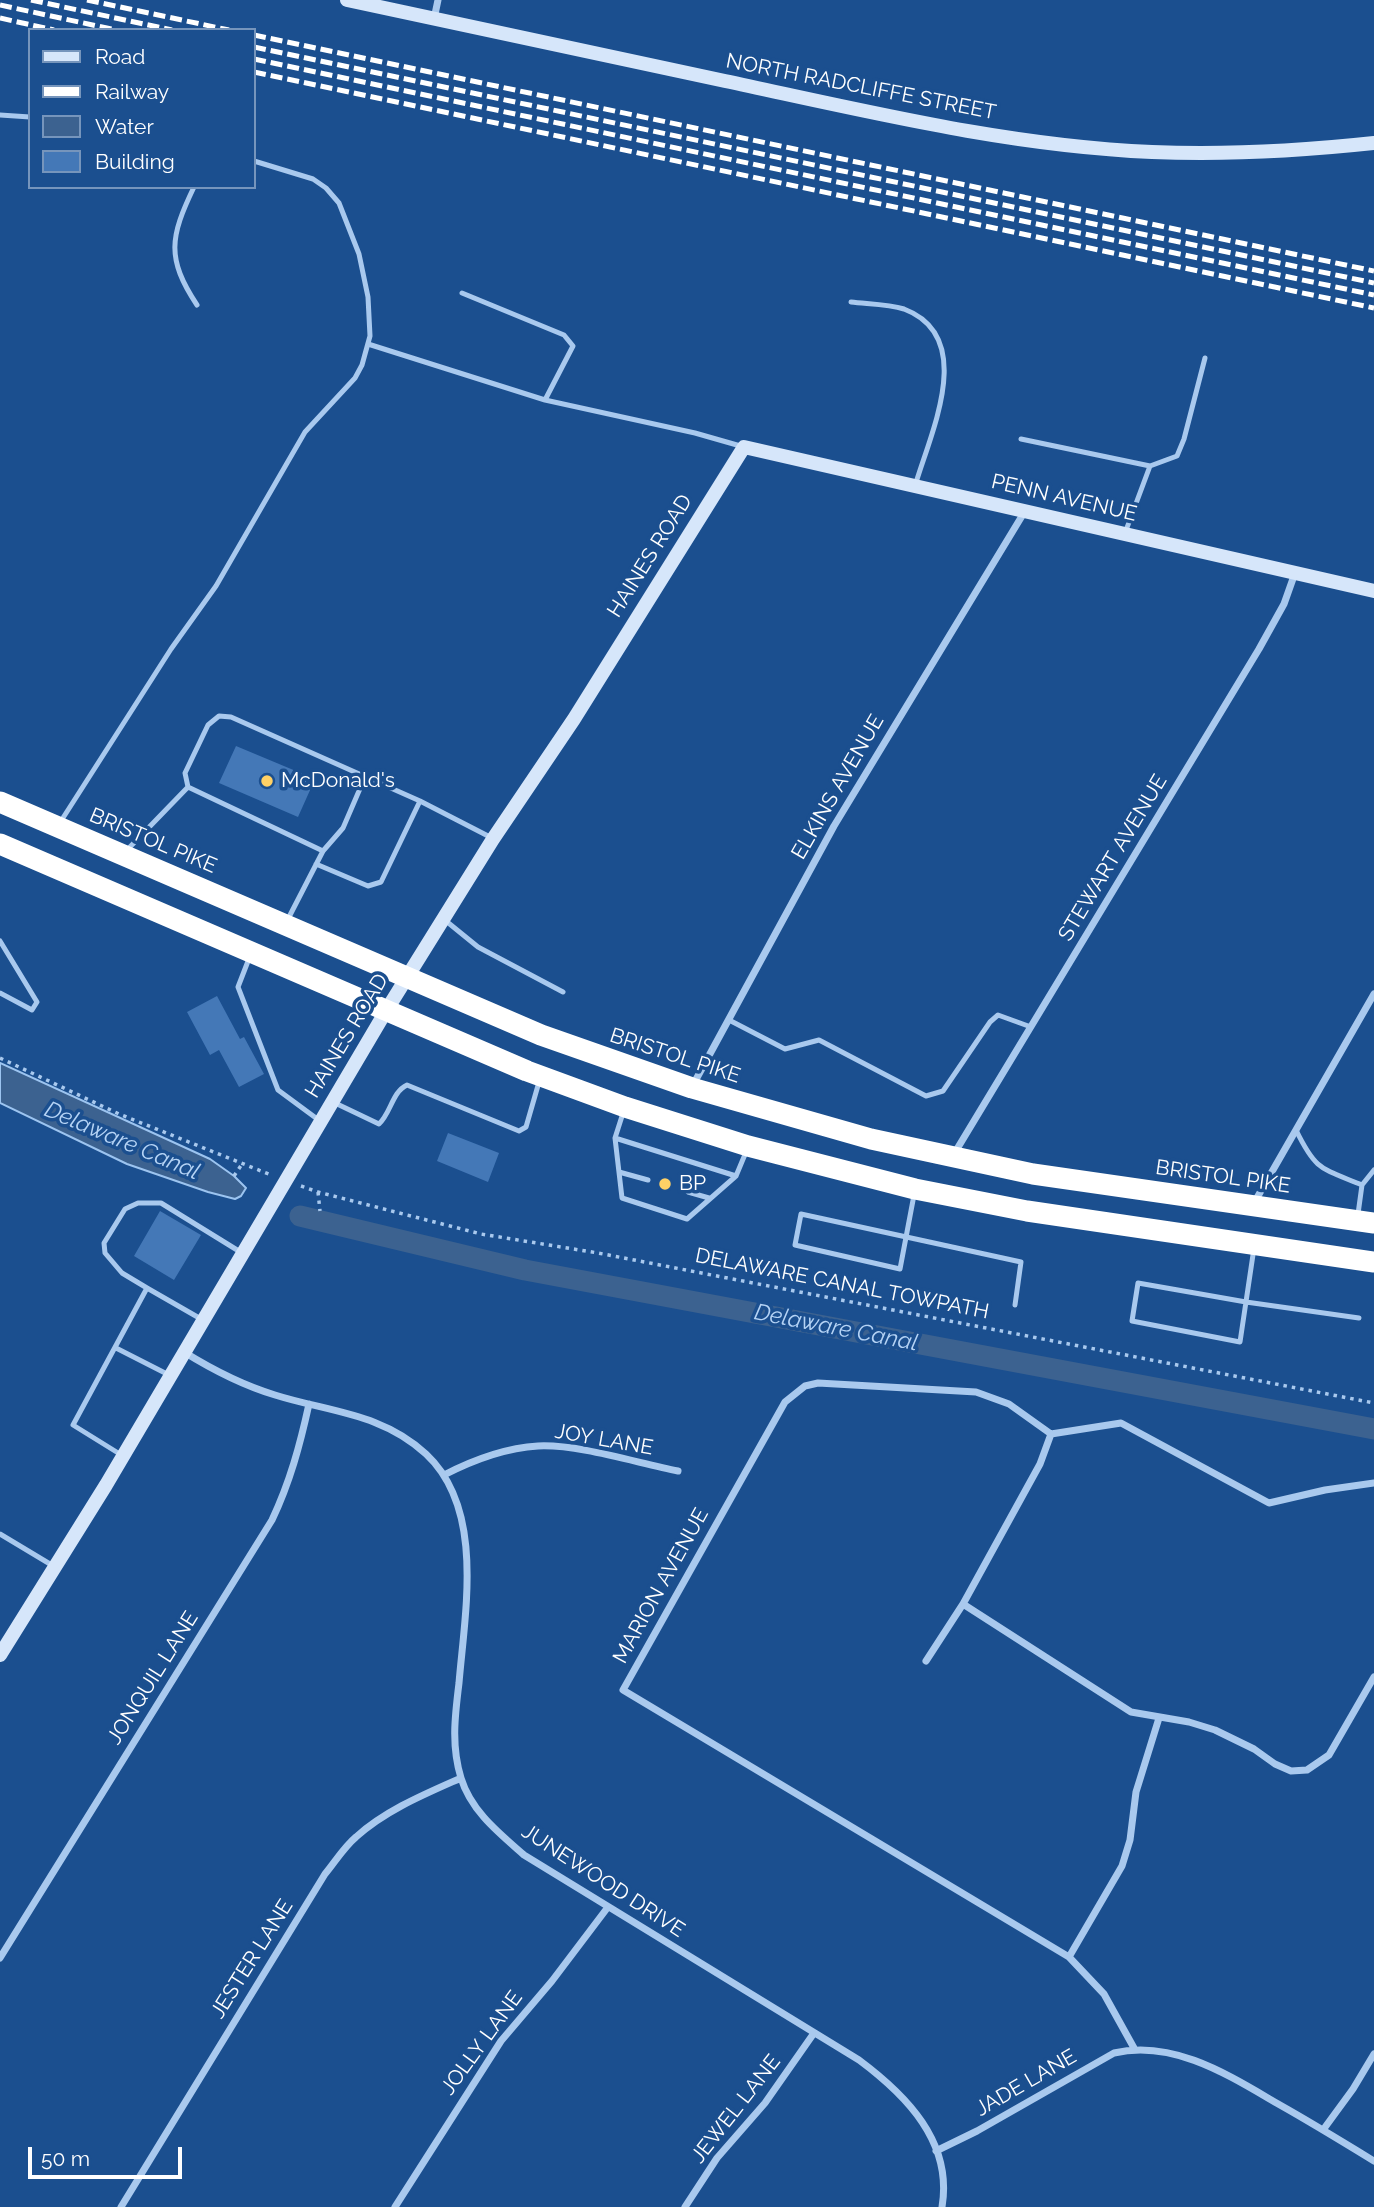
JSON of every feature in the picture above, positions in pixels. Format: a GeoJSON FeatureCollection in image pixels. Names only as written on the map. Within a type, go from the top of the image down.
{"type":"FeatureCollection","features":[{"type":"Feature","properties":{"kind":"highway","name":"BRISTOL PIKE"},"geometry":{"type":"LineString","coordinates":[[0,802],[541,1035],[692,1088],[795,1119],[952,1157],[1047,1176],[1365,1222]]}},
{"type":"Feature","properties":{"kind":"highway"},"geometry":{"type":"LineString","coordinates":[[0,844],[541,1076],[625,1107],[748,1146],[915,1189],[1027,1211],[1374,1262]]}},
{"type":"Feature","properties":{"kind":"street","name":"NORTH RADCLIFFE STREET"},"geometry":{"type":"LineString","coordinates":[[347,0],[862,111],[1003,137],[1152,152],[1216,153],[1374,143]]}},
{"type":"Feature","properties":{"kind":"street"},"geometry":{"type":"LineString","coordinates":[[434,19],[438,0]]}},
{"type":"Feature","properties":{"kind":"street","name":"PENN AVENUE"},"geometry":{"type":"LineString","coordinates":[[744,447],[1374,591]]}},
{"type":"Feature","properties":{"kind":"street","name":"HAINES ROAD"},"geometry":{"type":"LineString","coordinates":[[0,1654],[123,1455],[406,978],[493,839],[574,719],[744,447]]}},
{"type":"Feature","properties":{"kind":"street","name":"ELKINS AVENUE"},"geometry":{"type":"LineString","coordinates":[[692,1088],[834,826],[1026,511]]}},
{"type":"Feature","properties":{"kind":"street","name":"STEWART AVENUE"},"geometry":{"type":"LineString","coordinates":[[952,1157],[1259,649],[1284,604],[1296,572]]}},
{"type":"Feature","properties":{"kind":"street"},"geometry":{"type":"LineString","coordinates":[[1252,1206],[1374,994]]}},
{"type":"Feature","properties":{"kind":"street","name":"JUNEWOOD DRIVE"},"geometry":{"type":"LineString","coordinates":[[183,1351],[236,1382],[309,1404],[359,1415],[389,1428],[428,1455],[444,1475],[458,1502],[466,1539],[463,1632],[454,1729],[455,1751],[461,1778],[477,1809],[492,1827],[524,1855],[869,2068],[905,2098],[927,2128],[936,2151],[943,2175],[942,2207]]}},
{"type":"Feature","properties":{"kind":"street","name":"MARION AVENUE"},"geometry":{"type":"LineString","coordinates":[[1051,1434],[1009,1404],[976,1392],[818,1383],[805,1386],[785,1402],[623,1690],[1069,1957],[1104,1994],[1134,2048]]}},
{"type":"Feature","properties":{"kind":"street","name":"JONQUIL LANE"},"geometry":{"type":"LineString","coordinates":[[0,1958],[272,1520],[296,1460],[309,1404]]}},
{"type":"Feature","properties":{"kind":"street"},"geometry":{"type":"LineString","coordinates":[[926,1661],[963,1604],[1040,1464],[1051,1434],[1121,1423],[1269,1503],[1325,1490],[1374,1483]]}},
{"type":"Feature","properties":{"kind":"street","name":"JOY LANE"},"geometry":{"type":"LineString","coordinates":[[444,1475],[471,1462],[515,1449],[538,1446],[563,1447],[678,1471]]}},
{"type":"Feature","properties":{"kind":"street"},"geometry":{"type":"LineString","coordinates":[[963,1604],[1131,1712],[1189,1722],[1215,1730],[1291,1771],[1307,1770],[1329,1755],[1374,1677]]}},
{"type":"Feature","properties":{"kind":"street"},"geometry":{"type":"LineString","coordinates":[[1069,1957],[1122,1866],[1130,1840],[1136,1792],[1158,1718]]}},
{"type":"Feature","properties":{"kind":"street","name":"JESTER LANE"},"geometry":{"type":"LineString","coordinates":[[121,2207],[325,1874],[354,1839],[371,1824],[416,1798],[461,1778]]}},
{"type":"Feature","properties":{"kind":"street","name":"JOLLY LANE"},"geometry":{"type":"LineString","coordinates":[[395,2207],[501,2041],[552,1981],[608,1907]]}},
{"type":"Feature","properties":{"kind":"street","name":"JEWEL LANE"},"geometry":{"type":"LineString","coordinates":[[685,2207],[717,2158],[765,2103],[814,2033]]}},
{"type":"Feature","properties":{"kind":"street"},"geometry":{"type":"LineString","coordinates":[[1134,2048],[1170,2054],[1219,2070],[1374,2161]]}},
{"type":"Feature","properties":{"kind":"street","name":"JADE LANE"},"geometry":{"type":"LineString","coordinates":[[936,2151],[989,2125],[1114,2053],[1134,2048]]}},
{"type":"Feature","properties":{"kind":"street"},"geometry":{"type":"LineString","coordinates":[[1323,2130],[1374,2054]]}},
{"type":"Feature","properties":{"kind":"lane"},"geometry":{"type":"LineString","coordinates":[[0,115],[28,117]]}},
{"type":"Feature","properties":{"kind":"lane"},"geometry":{"type":"LineString","coordinates":[[58,827],[156,672],[216,586],[305,432],[355,378],[362,365],[371,323],[369,297],[359,254],[339,203],[326,188],[313,179],[256,162]]}},
{"type":"Feature","properties":{"kind":"lane"},"geometry":{"type":"LineString","coordinates":[[193,189],[182,213],[174,250],[184,285],[197,306]]}},
{"type":"Feature","properties":{"kind":"lane"},"geometry":{"type":"LineString","coordinates":[[462,293],[564,335],[573,346],[545,400]]}},
{"type":"Feature","properties":{"kind":"lane"},"geometry":{"type":"LineString","coordinates":[[851,302],[903,309],[919,318],[938,337],[946,365],[945,386],[915,486]]}},
{"type":"Feature","properties":{"kind":"lane"},"geometry":{"type":"LineString","coordinates":[[368,344],[545,400],[695,433],[744,447]]}},
{"type":"Feature","properties":{"kind":"lane"},"geometry":{"type":"LineString","coordinates":[[1021,439],[1150,466],[1177,456],[1205,358]]}},
{"type":"Feature","properties":{"kind":"lane"},"geometry":{"type":"LineString","coordinates":[[1125,533],[1150,466]]}},
{"type":"Feature","properties":{"kind":"lane"},"geometry":{"type":"LineString","coordinates":[[188,787],[185,773],[208,725],[219,716],[231,717],[420,801],[493,839]]}},
{"type":"Feature","properties":{"kind":"lane"},"geometry":{"type":"LineString","coordinates":[[285,925],[323,851],[343,828],[365,777]]}},
{"type":"Feature","properties":{"kind":"lane"},"geometry":{"type":"LineString","coordinates":[[188,787],[323,851]]}},
{"type":"Feature","properties":{"kind":"lane"},"geometry":{"type":"LineString","coordinates":[[122,855],[188,787]]}},
{"type":"Feature","properties":{"kind":"lane"},"geometry":{"type":"LineString","coordinates":[[316,864],[368,886],[381,882],[420,801]]}},
{"type":"Feature","properties":{"kind":"lane"},"geometry":{"type":"LineString","coordinates":[[443,919],[478,947],[562,992]]}},
{"type":"Feature","properties":{"kind":"lane"},"geometry":{"type":"LineString","coordinates":[[0,941],[37,1002],[32,1010],[0,992]]}},
{"type":"Feature","properties":{"kind":"lane"},"geometry":{"type":"LineString","coordinates":[[251,953],[238,987],[278,1090],[320,1121]]}},
{"type":"Feature","properties":{"kind":"lane"},"geometry":{"type":"LineString","coordinates":[[729,1020],[785,1049],[819,1040],[926,1096],[943,1091],[990,1022],[998,1015],[1031,1027]]}},
{"type":"Feature","properties":{"kind":"lane"},"geometry":{"type":"LineString","coordinates":[[332,1101],[379,1124],[385,1119],[400,1088],[407,1085],[519,1131],[526,1127],[541,1076]]}},
{"type":"Feature","properties":{"kind":"lane"},"geometry":{"type":"LineString","coordinates":[[625,1107],[615,1138],[622,1198],[687,1219],[736,1176],[748,1146]]}},
{"type":"Feature","properties":{"kind":"lane"},"geometry":{"type":"LineString","coordinates":[[1296,1130],[1310,1158],[1322,1168],[1362,1185]]}},
{"type":"Feature","properties":{"kind":"lane"},"geometry":{"type":"LineString","coordinates":[[615,1138],[736,1176]]}},
{"type":"Feature","properties":{"kind":"lane"},"geometry":{"type":"LineString","coordinates":[[1365,1222],[1362,1185],[1374,1170]]}},
{"type":"Feature","properties":{"kind":"lane"},"geometry":{"type":"LineString","coordinates":[[619,1171],[648,1180]]}},
{"type":"Feature","properties":{"kind":"lane"},"geometry":{"type":"LineString","coordinates":[[915,1189],[905,1238],[900,1269],[795,1245],[801,1214],[905,1238],[1021,1262],[1015,1306]]}},
{"type":"Feature","properties":{"kind":"lane"},"geometry":{"type":"LineString","coordinates":[[688,1192],[709,1198]]}},
{"type":"Feature","properties":{"kind":"lane"},"geometry":{"type":"LineString","coordinates":[[202,1320],[122,1273],[105,1253],[104,1242],[125,1209],[138,1203],[161,1203],[242,1253]]}},
{"type":"Feature","properties":{"kind":"lane"},"geometry":{"type":"LineString","coordinates":[[1255,1245],[1246,1302],[1240,1342],[1132,1321],[1138,1283],[1246,1302],[1359,1318]]}},
{"type":"Feature","properties":{"kind":"lane"},"geometry":{"type":"LineString","coordinates":[[123,1455],[73,1425],[147,1288]]}},
{"type":"Feature","properties":{"kind":"lane"},"geometry":{"type":"LineString","coordinates":[[116,1348],[169,1375]]}},
{"type":"Feature","properties":{"kind":"lane"},"geometry":{"type":"LineString","coordinates":[[0,1534],[55,1567]]}},
{"type":"Feature","properties":{"kind":"path"},"geometry":{"type":"LineString","coordinates":[[0,1058],[120,1114],[254,1169]]}},
{"type":"Feature","properties":{"kind":"path"},"geometry":{"type":"LineString","coordinates":[[234,1176],[243,1164]]}},
{"type":"Feature","properties":{"kind":"path","name":"DELAWARE CANAL TOWPATH"},"geometry":{"type":"LineString","coordinates":[[306,1188],[481,1234],[624,1258],[1374,1403]]}},
{"type":"Feature","properties":{"kind":"path"},"geometry":{"type":"LineString","coordinates":[[318,1192],[320,1210]]}},
{"type":"Feature","properties":{"kind":"water"},"geometry":{"type":"Polygon","coordinates":[[[0,1063],[210,1159],[246,1188],[241,1196],[235,1199],[208,1192],[127,1164],[0,1103],[0,1063]]]}},
{"type":"Feature","properties":{"kind":"building","name":"McDonald's"},"geometry":{"type":"Polygon","coordinates":[[[236,746],[315,779],[298,817],[219,783],[236,746]]]}},
{"type":"Feature","properties":{"kind":"building"},"geometry":{"type":"Polygon","coordinates":[[[217,996],[240,1039],[244,1037],[264,1074],[239,1087],[219,1050],[210,1055],[187,1012],[217,996]]]}},
{"type":"Feature","properties":{"kind":"building"},"geometry":{"type":"Polygon","coordinates":[[[448,1133],[499,1153],[488,1182],[437,1161],[448,1133]]]}},
{"type":"Feature","properties":{"kind":"building"},"geometry":{"type":"Polygon","coordinates":[[[160,1211],[201,1235],[174,1280],[134,1256],[160,1211]]]}},
{"type":"Feature","properties":{"kind":"waterway","name":"Delaware Canal"},"geometry":{"type":"LineString","coordinates":[[300,1216],[525,1270],[1374,1429]]}},
{"type":"Feature","properties":{"kind":"railway"},"geometry":{"type":"LineString","coordinates":[[31,0],[163,28]]}},
{"type":"Feature","properties":{"kind":"railway"},"geometry":{"type":"LineString","coordinates":[[87,0],[220,28]]}},
{"type":"Feature","properties":{"kind":"railway"},"geometry":{"type":"LineString","coordinates":[[0,5],[107,28]]}},
{"type":"Feature","properties":{"kind":"railway"},"geometry":{"type":"LineString","coordinates":[[0,18],[45,28]]}},
{"type":"Feature","properties":{"kind":"railway"},"geometry":{"type":"LineString","coordinates":[[256,35],[1374,271]]}},
{"type":"Feature","properties":{"kind":"railway"},"geometry":{"type":"LineString","coordinates":[[256,47],[1374,283]]}},
{"type":"Feature","properties":{"kind":"railway"},"geometry":{"type":"LineString","coordinates":[[256,59],[1374,295]]}},
{"type":"Feature","properties":{"kind":"railway"},"geometry":{"type":"LineString","coordinates":[[256,72],[1374,308]]}},
{"type":"Feature","properties":{"kind":"place","name":"McDonald's"},"geometry":{"type":"Point","coordinates":[267,781]}},
{"type":"Feature","properties":{"kind":"place","name":"BP"},"geometry":{"type":"Point","coordinates":[665,1184]}}]}
